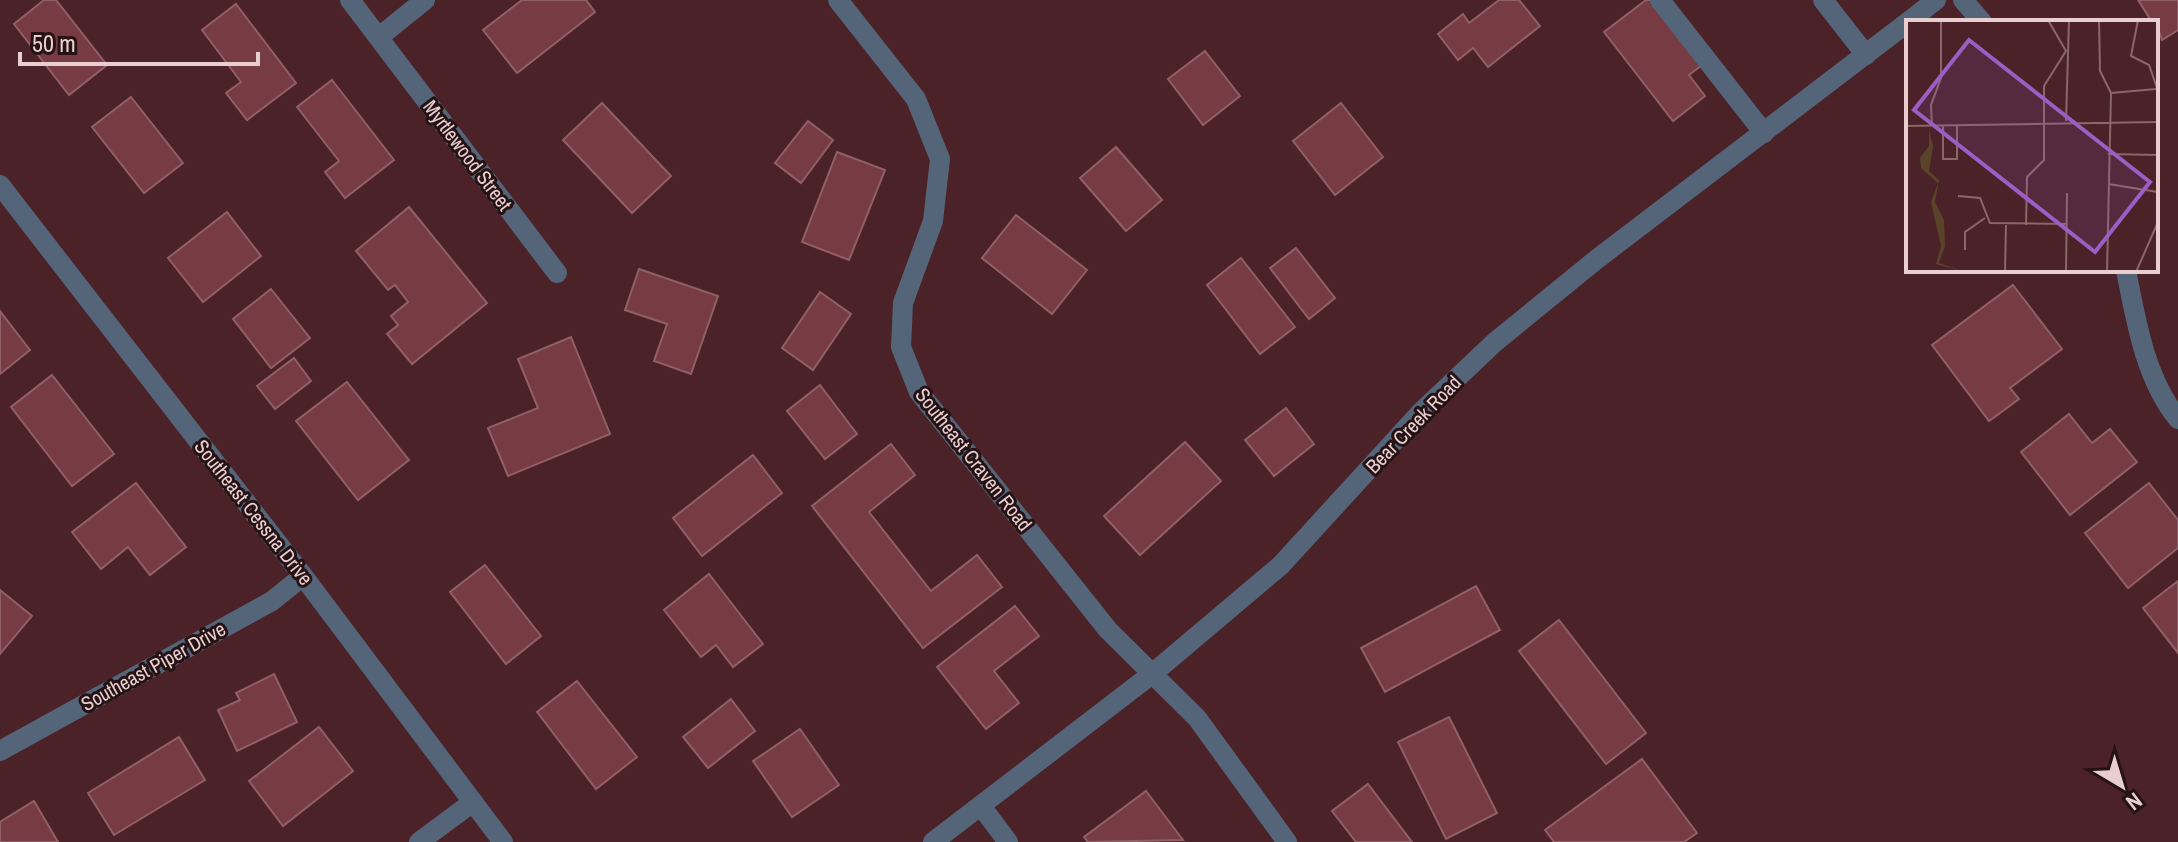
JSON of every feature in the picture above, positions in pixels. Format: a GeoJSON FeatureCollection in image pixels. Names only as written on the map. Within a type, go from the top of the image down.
{"type":"FeatureCollection","features":[{"type":"Feature","properties":{"kind":"street"},"geometry":{"type":"LineString","coordinates":[[350,0],[379,37],[425,0]]}},
{"type":"Feature","properties":{"kind":"street","name":"Southeast Craven Road"},"geometry":{"type":"LineString","coordinates":[[838,0],[916,99],[940,159],[933,221],[903,303],[901,347],[919,392],[1108,630],[1197,718],[1287,842]]}},
{"type":"Feature","properties":{"kind":"street"},"geometry":{"type":"LineString","coordinates":[[1660,0],[1764,133]]}},
{"type":"Feature","properties":{"kind":"street"},"geometry":{"type":"LineString","coordinates":[[1823,0],[1866,55]]}},
{"type":"Feature","properties":{"kind":"street","name":"Bear Creek Road"},"geometry":{"type":"LineString","coordinates":[[1911,20],[1936,0]]}},
{"type":"Feature","properties":{"kind":"street"},"geometry":{"type":"LineString","coordinates":[[1963,0],[1980,20]]}},
{"type":"Feature","properties":{"kind":"street","name":"Bear Creek Road"},"geometry":{"type":"LineString","coordinates":[[933,842],[1152,674],[1281,565],[1421,412],[1478,357],[1597,259],[1906,24]]}},
{"type":"Feature","properties":{"kind":"street","name":"Myrtlewood Street"},"geometry":{"type":"LineString","coordinates":[[379,37],[557,273]]}},
{"type":"Feature","properties":{"kind":"street","name":"Southeast Cessna Drive"},"geometry":{"type":"LineString","coordinates":[[0,185],[303,576],[503,842]]}},
{"type":"Feature","properties":{"kind":"street"},"geometry":{"type":"LineString","coordinates":[[2126,272],[2137,324],[2162,398],[2178,419]]}},
{"type":"Feature","properties":{"kind":"street","name":"Southeast Piper Drive"},"geometry":{"type":"LineString","coordinates":[[0,751],[272,601],[303,576]]}},
{"type":"Feature","properties":{"kind":"street"},"geometry":{"type":"LineString","coordinates":[[419,842],[473,802]]}},
{"type":"Feature","properties":{"kind":"street"},"geometry":{"type":"LineString","coordinates":[[981,806],[1008,842]]}},
{"type":"Feature","properties":{"kind":"building"},"geometry":{"type":"Polygon","coordinates":[[[44,0],[56,0],[107,65],[69,95],[14,24],[44,0]]]}},
{"type":"Feature","properties":{"kind":"building"},"geometry":{"type":"Polygon","coordinates":[[[522,0],[586,0],[595,12],[517,73],[483,30],[522,0]]]}},
{"type":"Feature","properties":{"kind":"building"},"geometry":{"type":"Polygon","coordinates":[[[1499,0],[1519,0],[1540,26],[1488,67],[1473,48],[1458,60],[1438,34],[1463,14],[1469,23],[1499,0]]]}},
{"type":"Feature","properties":{"kind":"building"},"geometry":{"type":"Polygon","coordinates":[[[1646,0],[1651,0],[1702,65],[1689,75],[1705,96],[1673,121],[1604,32],[1646,0]]]}},
{"type":"Feature","properties":{"kind":"building"},"geometry":{"type":"Polygon","coordinates":[[[2138,0],[2178,0],[2178,30],[2162,40],[2158,20],[2151,20],[2138,0]]]}},
{"type":"Feature","properties":{"kind":"building"},"geometry":{"type":"Polygon","coordinates":[[[236,4],[296,83],[247,120],[226,93],[241,82],[202,30],[236,4]]]}},
{"type":"Feature","properties":{"kind":"building"},"geometry":{"type":"Polygon","coordinates":[[[1205,51],[1240,96],[1203,125],[1168,79],[1205,51]]]}},
{"type":"Feature","properties":{"kind":"building"},"geometry":{"type":"Polygon","coordinates":[[[332,80],[394,160],[345,198],[325,172],[339,161],[297,107],[332,80]]]}},
{"type":"Feature","properties":{"kind":"building"},"geometry":{"type":"Polygon","coordinates":[[[131,97],[183,163],[144,193],[92,127],[131,97]]]}},
{"type":"Feature","properties":{"kind":"building"},"geometry":{"type":"Polygon","coordinates":[[[602,103],[671,176],[632,213],[563,140],[602,103]]]}},
{"type":"Feature","properties":{"kind":"building"},"geometry":{"type":"Polygon","coordinates":[[[1341,103],[1383,157],[1335,195],[1293,141],[1341,103]]]}},
{"type":"Feature","properties":{"kind":"building"},"geometry":{"type":"Polygon","coordinates":[[[808,121],[833,140],[801,183],[775,163],[808,121]]]}},
{"type":"Feature","properties":{"kind":"building"},"geometry":{"type":"Polygon","coordinates":[[[1116,147],[1162,200],[1126,231],[1080,178],[1116,147]]]}},
{"type":"Feature","properties":{"kind":"building"},"geometry":{"type":"Polygon","coordinates":[[[837,152],[885,170],[849,260],[802,242],[837,152]]]}},
{"type":"Feature","properties":{"kind":"building"},"geometry":{"type":"Polygon","coordinates":[[[409,207],[487,303],[412,364],[387,334],[398,325],[391,316],[408,302],[395,285],[388,290],[356,251],[409,207]]]}},
{"type":"Feature","properties":{"kind":"building"},"geometry":{"type":"Polygon","coordinates":[[[227,212],[261,256],[203,302],[168,258],[227,212]]]}},
{"type":"Feature","properties":{"kind":"building"},"geometry":{"type":"Polygon","coordinates":[[[1016,215],[1087,270],[1052,314],[982,258],[1016,215]]]}},
{"type":"Feature","properties":{"kind":"building"},"geometry":{"type":"Polygon","coordinates":[[[1296,248],[1335,298],[1309,319],[1270,268],[1296,248]]]}},
{"type":"Feature","properties":{"kind":"building"},"geometry":{"type":"Polygon","coordinates":[[[1241,258],[1295,327],[1260,354],[1207,285],[1241,258]]]}},
{"type":"Feature","properties":{"kind":"building"},"geometry":{"type":"Polygon","coordinates":[[[639,269],[718,296],[691,374],[654,361],[667,324],[625,310],[639,269]]]}},
{"type":"Feature","properties":{"kind":"building"},"geometry":{"type":"Polygon","coordinates":[[[2013,285],[2062,349],[2010,388],[2019,399],[1989,421],[1932,345],[2013,285]]]}},
{"type":"Feature","properties":{"kind":"building"},"geometry":{"type":"Polygon","coordinates":[[[271,289],[310,338],[271,368],[233,319],[271,289]]]}},
{"type":"Feature","properties":{"kind":"building"},"geometry":{"type":"Polygon","coordinates":[[[820,292],[851,314],[813,370],[782,348],[820,292]]]}},
{"type":"Feature","properties":{"kind":"building"},"geometry":{"type":"Polygon","coordinates":[[[0,311],[30,350],[0,374],[0,311]]]}},
{"type":"Feature","properties":{"kind":"building"},"geometry":{"type":"Polygon","coordinates":[[[571,337],[610,434],[508,476],[488,428],[538,408],[518,359],[571,337]]]}},
{"type":"Feature","properties":{"kind":"building"},"geometry":{"type":"Polygon","coordinates":[[[294,358],[311,381],[275,409],[257,386],[294,358]]]}},
{"type":"Feature","properties":{"kind":"building"},"geometry":{"type":"Polygon","coordinates":[[[52,375],[114,454],[72,486],[11,407],[52,375]]]}},
{"type":"Feature","properties":{"kind":"building"},"geometry":{"type":"Polygon","coordinates":[[[347,382],[409,460],[358,500],[296,421],[347,382]]]}},
{"type":"Feature","properties":{"kind":"building"},"geometry":{"type":"Polygon","coordinates":[[[820,385],[857,434],[825,459],[787,411],[820,385]]]}},
{"type":"Feature","properties":{"kind":"building"},"geometry":{"type":"Polygon","coordinates":[[[1286,408],[1314,444],[1274,476],[1245,440],[1286,408]]]}},
{"type":"Feature","properties":{"kind":"building"},"geometry":{"type":"Polygon","coordinates":[[[2069,414],[2092,443],[2110,429],[2137,462],[2070,515],[2021,452],[2069,414]]]}},
{"type":"Feature","properties":{"kind":"building"},"geometry":{"type":"Polygon","coordinates":[[[1185,442],[1221,481],[1140,555],[1104,516],[1185,442]]]}},
{"type":"Feature","properties":{"kind":"building"},"geometry":{"type":"Polygon","coordinates":[[[891,444],[915,475],[869,512],[931,591],[977,555],[1002,587],[923,648],[812,506],[891,444]]]}},
{"type":"Feature","properties":{"kind":"building"},"geometry":{"type":"Polygon","coordinates":[[[753,455],[782,493],[702,556],[673,518],[753,455]]]}},
{"type":"Feature","properties":{"kind":"building"},"geometry":{"type":"Polygon","coordinates":[[[136,483],[186,547],[150,575],[128,547],[101,569],[72,532],[136,483]]]}},
{"type":"Feature","properties":{"kind":"building"},"geometry":{"type":"Polygon","coordinates":[[[2149,483],[2178,520],[2178,548],[2128,588],[2085,533],[2149,483]]]}},
{"type":"Feature","properties":{"kind":"building"},"geometry":{"type":"Polygon","coordinates":[[[485,565],[541,636],[506,664],[450,592],[485,565]]]}},
{"type":"Feature","properties":{"kind":"building"},"geometry":{"type":"Polygon","coordinates":[[[709,574],[763,644],[733,667],[716,645],[701,657],[664,610],[709,574]]]}},
{"type":"Feature","properties":{"kind":"building"},"geometry":{"type":"Polygon","coordinates":[[[2178,581],[2178,653],[2143,608],[2178,581]]]}},
{"type":"Feature","properties":{"kind":"building"},"geometry":{"type":"Polygon","coordinates":[[[1476,586],[1500,630],[1385,692],[1361,648],[1476,586]]]}},
{"type":"Feature","properties":{"kind":"building"},"geometry":{"type":"Polygon","coordinates":[[[0,590],[32,616],[0,654],[0,590]]]}},
{"type":"Feature","properties":{"kind":"building"},"geometry":{"type":"Polygon","coordinates":[[[1015,606],[1039,636],[994,671],[1019,703],[986,729],[937,667],[1015,606]]]}},
{"type":"Feature","properties":{"kind":"building"},"geometry":{"type":"Polygon","coordinates":[[[1559,620],[1646,733],[1606,764],[1519,651],[1559,620]]]}},
{"type":"Feature","properties":{"kind":"building"},"geometry":{"type":"Polygon","coordinates":[[[274,674],[297,722],[237,751],[218,710],[240,700],[236,693],[274,674]]]}},
{"type":"Feature","properties":{"kind":"building"},"geometry":{"type":"Polygon","coordinates":[[[577,681],[637,757],[596,789],[537,712],[577,681]]]}},
{"type":"Feature","properties":{"kind":"building"},"geometry":{"type":"Polygon","coordinates":[[[731,699],[755,731],[708,768],[683,737],[731,699]]]}},
{"type":"Feature","properties":{"kind":"building"},"geometry":{"type":"Polygon","coordinates":[[[1449,717],[1497,813],[1446,839],[1398,742],[1449,717]]]}},
{"type":"Feature","properties":{"kind":"building"},"geometry":{"type":"Polygon","coordinates":[[[319,727],[353,771],[283,826],[249,781],[319,727]]]}},
{"type":"Feature","properties":{"kind":"building"},"geometry":{"type":"Polygon","coordinates":[[[800,729],[839,785],[792,817],[753,761],[800,729]]]}},
{"type":"Feature","properties":{"kind":"building"},"geometry":{"type":"Polygon","coordinates":[[[179,737],[205,780],[114,835],[88,793],[179,737]]]}},
{"type":"Feature","properties":{"kind":"building"},"geometry":{"type":"Polygon","coordinates":[[[1642,759],[1697,833],[1684,842],[1554,842],[1545,830],[1642,759]]]}},
{"type":"Feature","properties":{"kind":"building"},"geometry":{"type":"Polygon","coordinates":[[[1368,784],[1412,842],[1356,842],[1332,811],[1368,784]]]}},
{"type":"Feature","properties":{"kind":"building"},"geometry":{"type":"Polygon","coordinates":[[[1146,791],[1183,840],[1088,842],[1084,837],[1146,791]]]}},
{"type":"Feature","properties":{"kind":"building"},"geometry":{"type":"Polygon","coordinates":[[[34,801],[58,842],[0,842],[0,822],[34,801]]]}}]}
